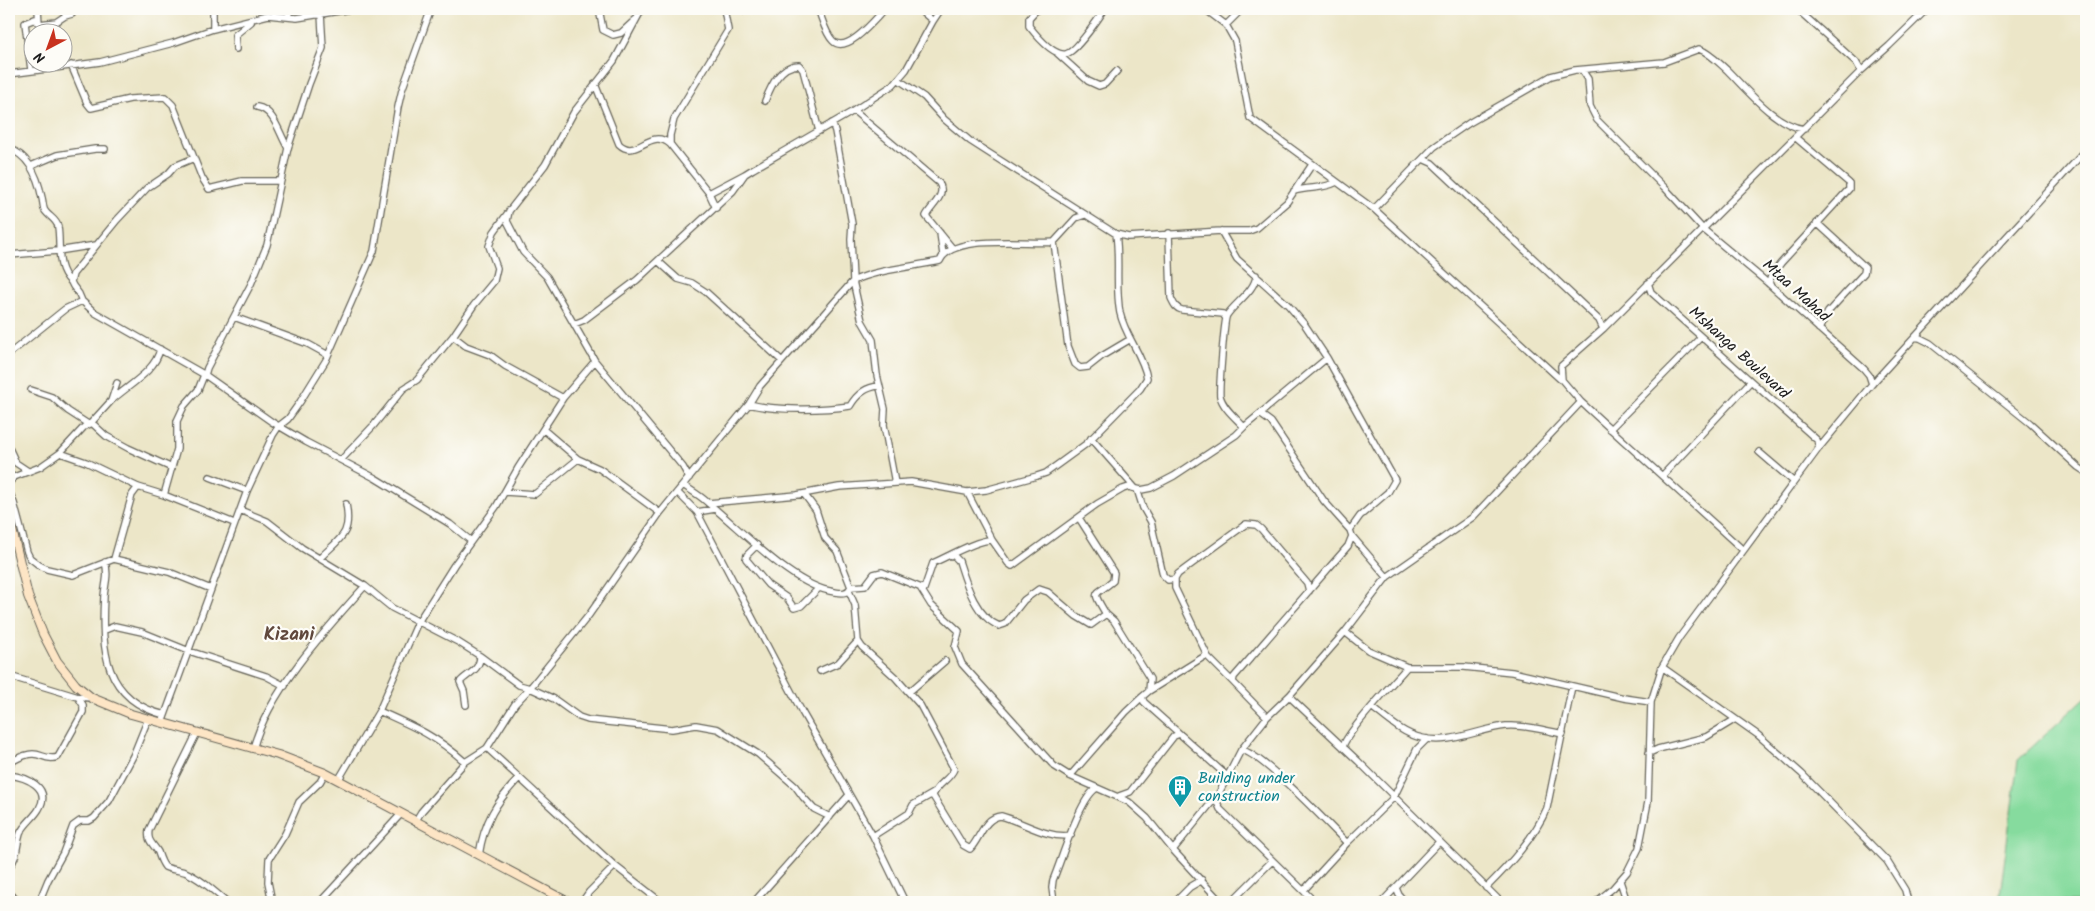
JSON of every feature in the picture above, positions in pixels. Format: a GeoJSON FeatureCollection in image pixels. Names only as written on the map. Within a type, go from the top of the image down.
{"type":"FeatureCollection","features":[{"type":"Feature","properties":{"kind":"main road"},"geometry":{"type":"LineString","coordinates":[[9,518],[28,596],[43,634],[62,667],[76,685],[92,698],[108,706],[148,719],[163,719],[197,733],[299,762],[325,773],[568,902]]}},
{"type":"Feature","properties":{"kind":"street"},"geometry":{"type":"LineString","coordinates":[[38,9],[39,22]]}},
{"type":"Feature","properties":{"kind":"street"},"geometry":{"type":"LineString","coordinates":[[213,9],[213,29]]}},
{"type":"Feature","properties":{"kind":"street"},"geometry":{"type":"LineString","coordinates":[[288,17],[290,9]]}},
{"type":"Feature","properties":{"kind":"street"},"geometry":{"type":"LineString","coordinates":[[72,64],[108,60],[268,15],[288,17],[351,9]]}},
{"type":"Feature","properties":{"kind":"street"},"geometry":{"type":"LineString","coordinates":[[105,562],[108,573],[104,597],[104,647],[107,663],[120,690],[126,696],[163,719],[247,491],[273,435],[300,402],[328,355],[374,251],[390,147],[400,98],[431,9]]}},
{"type":"Feature","properties":{"kind":"street"},"geometry":{"type":"LineString","coordinates":[[599,9],[603,30],[613,35],[621,33],[636,19]]}},
{"type":"Feature","properties":{"kind":"street"},"geometry":{"type":"LineString","coordinates":[[342,459],[403,389],[411,386],[417,380],[494,281],[497,268],[489,246],[494,232],[546,164],[574,112],[614,61],[642,9]]}},
{"type":"Feature","properties":{"kind":"street"},"geometry":{"type":"LineString","coordinates":[[596,84],[619,144],[632,149],[658,137],[671,126],[728,30],[724,9]]}},
{"type":"Feature","properties":{"kind":"street"},"geometry":{"type":"LineString","coordinates":[[818,9],[830,36],[834,42],[840,44],[853,40],[885,9]]}},
{"type":"Feature","properties":{"kind":"street"},"geometry":{"type":"LineString","coordinates":[[919,9],[933,20]]}},
{"type":"Feature","properties":{"kind":"street"},"geometry":{"type":"LineString","coordinates":[[709,192],[745,174],[854,111],[899,80],[941,9]]}},
{"type":"Feature","properties":{"kind":"street"},"geometry":{"type":"LineString","coordinates":[[1037,9],[1029,18],[1029,26],[1043,43],[1058,52],[1088,82],[1099,86],[1105,84],[1117,71]]}},
{"type":"Feature","properties":{"kind":"street"},"geometry":{"type":"LineString","coordinates":[[1058,52],[1066,54],[1072,50],[1096,23],[1105,9]]}},
{"type":"Feature","properties":{"kind":"street"},"geometry":{"type":"LineString","coordinates":[[1205,9],[1226,25],[1235,41],[1250,118],[1374,209],[1548,367],[1581,402],[1743,550]]}},
{"type":"Feature","properties":{"kind":"street"},"geometry":{"type":"LineString","coordinates":[[1226,25],[1242,9]]}},
{"type":"Feature","properties":{"kind":"street"},"geometry":{"type":"LineString","coordinates":[[1796,9],[1857,64],[1861,71]]}},
{"type":"Feature","properties":{"kind":"street"},"geometry":{"type":"LineString","coordinates":[[1548,367],[1561,366],[1603,329],[1924,10]]}},
{"type":"Feature","properties":{"kind":"street"},"geometry":{"type":"LineString","coordinates":[[56,22],[72,14]]}},
{"type":"Feature","properties":{"kind":"street"},"geometry":{"type":"LineString","coordinates":[[164,495],[177,449],[176,421],[184,406],[198,390],[207,368],[259,268],[267,245],[288,148],[323,48],[321,14]]}},
{"type":"Feature","properties":{"kind":"street"},"geometry":{"type":"LineString","coordinates":[[236,49],[235,35],[253,20]]}},
{"type":"Feature","properties":{"kind":"street"},"geometry":{"type":"LineString","coordinates":[[1374,209],[1434,147],[1469,123],[1550,76],[1582,70],[1664,62],[1699,49],[1716,59],[1757,100],[1792,127],[1804,129]]}},
{"type":"Feature","properties":{"kind":"street"},"geometry":{"type":"LineString","coordinates":[[1857,64],[1868,66]]}},
{"type":"Feature","properties":{"kind":"street"},"geometry":{"type":"LineString","coordinates":[[765,101],[776,79],[788,68],[799,65],[803,70],[819,130]]}},
{"type":"Feature","properties":{"kind":"street"},"geometry":{"type":"LineString","coordinates":[[72,67],[86,103],[91,108],[130,99],[165,97],[168,99],[173,105],[202,178],[209,188],[242,181],[280,181]]}},
{"type":"Feature","properties":{"kind":"street","name":"Mtaa Mahad"},"geometry":{"type":"LineString","coordinates":[[1582,70],[1588,79],[1590,106],[1596,120],[1664,187],[1703,229],[1870,375]]}},
{"type":"Feature","properties":{"kind":"street"},"geometry":{"type":"LineString","coordinates":[[9,74],[22,72]]}},
{"type":"Feature","properties":{"kind":"street"},"geometry":{"type":"LineString","coordinates":[[899,80],[924,97],[944,119],[970,141],[1116,234],[1128,237],[1249,231],[1257,228],[1287,202],[1311,166],[1314,165]]}},
{"type":"Feature","properties":{"kind":"street"},"geometry":{"type":"LineString","coordinates":[[257,107],[265,108],[270,112],[280,136],[288,148]]}},
{"type":"Feature","properties":{"kind":"street"},"geometry":{"type":"LineString","coordinates":[[854,111],[939,183],[941,187],[940,196],[926,216],[953,249]]}},
{"type":"Feature","properties":{"kind":"street"},"geometry":{"type":"LineString","coordinates":[[832,123],[852,224],[853,281],[862,321],[873,336],[885,409],[884,425],[895,483]]}},
{"type":"Feature","properties":{"kind":"street"},"geometry":{"type":"LineString","coordinates":[[670,144],[671,126]]}},
{"type":"Feature","properties":{"kind":"street"},"geometry":{"type":"LineString","coordinates":[[1768,284],[1771,276],[1781,263],[1849,189],[1849,183],[1795,138],[1792,127]]}},
{"type":"Feature","properties":{"kind":"street"},"geometry":{"type":"LineString","coordinates":[[658,137],[670,144],[709,192],[716,208]]}},
{"type":"Feature","properties":{"kind":"street"},"geometry":{"type":"LineString","coordinates":[[9,149],[16,151],[31,166],[44,208],[58,226],[58,251],[62,268],[82,301],[94,312],[205,375],[279,426],[375,478],[450,524],[472,541]]}},
{"type":"Feature","properties":{"kind":"street"},"geometry":{"type":"LineString","coordinates":[[31,166],[57,155],[95,149],[105,150]]}},
{"type":"Feature","properties":{"kind":"street"},"geometry":{"type":"LineString","coordinates":[[1596,902],[1620,881],[1635,859],[1642,836],[1648,802],[1651,702],[1662,667],[1679,638],[1794,482],[1872,384],[2086,150]]}},
{"type":"Feature","properties":{"kind":"street"},"geometry":{"type":"LineString","coordinates":[[71,282],[73,274],[96,245],[147,188],[168,174],[174,166],[194,158]]}},
{"type":"Feature","properties":{"kind":"street"},"geometry":{"type":"LineString","coordinates":[[1423,159],[1432,163],[1599,320],[1603,329]]}},
{"type":"Feature","properties":{"kind":"street"},"geometry":{"type":"LineString","coordinates":[[574,324],[584,320],[638,280],[734,191],[745,174]]}},
{"type":"Feature","properties":{"kind":"street"},"geometry":{"type":"LineString","coordinates":[[1294,192],[1304,188],[1319,189],[1337,182]]}},
{"type":"Feature","properties":{"kind":"street"},"geometry":{"type":"LineString","coordinates":[[507,214],[507,221],[519,246],[546,277],[595,361],[683,467],[689,478]]}},
{"type":"Feature","properties":{"kind":"street"},"geometry":{"type":"LineString","coordinates":[[415,822],[421,812],[465,762],[487,748],[523,696],[589,615],[660,513],[749,404],[760,386],[853,281],[869,274],[940,261],[943,255],[953,249],[997,241],[1054,242],[1076,218],[1085,215]]}},
{"type":"Feature","properties":{"kind":"street"},"geometry":{"type":"LineString","coordinates":[[1817,223],[1865,267],[1864,273],[1828,312],[1819,330]]}},
{"type":"Feature","properties":{"kind":"street"},"geometry":{"type":"LineString","coordinates":[[1221,231],[1238,259],[1288,305],[1305,325],[1326,358],[1395,480],[1388,492],[1360,516],[1351,533],[1348,546],[1239,671],[1233,682]]}},
{"type":"Feature","properties":{"kind":"street"},"geometry":{"type":"LineString","coordinates":[[940,233],[943,255]]}},
{"type":"Feature","properties":{"kind":"street"},"geometry":{"type":"LineString","coordinates":[[708,503],[804,494],[839,487],[911,482],[967,492],[986,490],[1046,472],[1086,444],[1146,383],[1147,378],[1144,367],[1129,340],[1120,314],[1116,234]]}},
{"type":"Feature","properties":{"kind":"street"},"geometry":{"type":"LineString","coordinates":[[1169,234],[1171,298],[1174,304],[1182,310],[1214,312],[1223,314],[1225,317]]}},
{"type":"Feature","properties":{"kind":"street"},"geometry":{"type":"LineString","coordinates":[[1054,242],[1068,346],[1075,364],[1080,368],[1088,367],[1129,340]]}},
{"type":"Feature","properties":{"kind":"street"},"geometry":{"type":"LineString","coordinates":[[9,255],[58,251],[96,245]]}},
{"type":"Feature","properties":{"kind":"street"},"geometry":{"type":"LineString","coordinates":[[658,261],[678,279],[692,283],[706,292],[782,361]]}},
{"type":"Feature","properties":{"kind":"street"},"geometry":{"type":"LineString","coordinates":[[1244,427],[1225,405],[1220,396],[1225,317],[1254,284],[1256,275]]}},
{"type":"Feature","properties":{"kind":"street","name":"Mshanga Boulevard"},"geometry":{"type":"LineString","coordinates":[[1648,283],[1651,292],[1817,440],[1820,448]]}},
{"type":"Feature","properties":{"kind":"street"},"geometry":{"type":"LineString","coordinates":[[1640,292],[1651,292]]}},
{"type":"Feature","properties":{"kind":"street"},"geometry":{"type":"LineString","coordinates":[[9,354],[65,309],[82,301]]}},
{"type":"Feature","properties":{"kind":"street"},"geometry":{"type":"LineString","coordinates":[[234,317],[308,344],[328,355]]}},
{"type":"Feature","properties":{"kind":"street"},"geometry":{"type":"LineString","coordinates":[[453,336],[466,346],[490,355],[505,366],[563,398]]}},
{"type":"Feature","properties":{"kind":"street"},"geometry":{"type":"LineString","coordinates":[[1610,429],[1701,337]]}},
{"type":"Feature","properties":{"kind":"street"},"geometry":{"type":"LineString","coordinates":[[1915,337],[1930,343],[2030,423],[2084,472],[2085,467]]}},
{"type":"Feature","properties":{"kind":"street"},"geometry":{"type":"LineString","coordinates":[[9,483],[14,477],[40,467],[60,453],[111,400],[148,371],[158,357],[160,349]]}},
{"type":"Feature","properties":{"kind":"street"},"geometry":{"type":"LineString","coordinates":[[967,492],[992,540],[1012,566],[1097,504],[1123,489],[1150,488],[1174,476],[1231,439],[1326,358]]}},
{"type":"Feature","properties":{"kind":"street"},"geometry":{"type":"LineString","coordinates":[[339,779],[379,711],[418,622],[454,565],[506,492],[518,468],[563,398],[595,361]]}},
{"type":"Feature","properties":{"kind":"street"},"geometry":{"type":"LineString","coordinates":[[1561,366],[1562,380]]}},
{"type":"Feature","properties":{"kind":"street"},"geometry":{"type":"LineString","coordinates":[[1872,384],[1870,375],[1881,374]]}},
{"type":"Feature","properties":{"kind":"street"},"geometry":{"type":"LineString","coordinates":[[1662,476],[1750,382]]}},
{"type":"Feature","properties":{"kind":"street"},"geometry":{"type":"LineString","coordinates":[[111,400],[117,383]]}},
{"type":"Feature","properties":{"kind":"street"},"geometry":{"type":"LineString","coordinates":[[749,404],[762,408],[833,409],[850,406],[855,398],[870,387],[880,386]]}},
{"type":"Feature","properties":{"kind":"street"},"geometry":{"type":"LineString","coordinates":[[30,390],[52,397],[68,411],[89,424],[97,426],[106,436],[172,468]]}},
{"type":"Feature","properties":{"kind":"street"},"geometry":{"type":"LineString","coordinates":[[1173,850],[1218,795],[1241,750],[1267,717],[1290,695],[1345,632],[1387,576],[1473,517],[1581,402]]}},
{"type":"Feature","properties":{"kind":"street"},"geometry":{"type":"LineString","coordinates":[[1260,414],[1271,422],[1324,501],[1387,576]]}},
{"type":"Feature","properties":{"kind":"street"},"geometry":{"type":"LineString","coordinates":[[544,430],[578,459],[600,469],[660,513]]}},
{"type":"Feature","properties":{"kind":"street"},"geometry":{"type":"LineString","coordinates":[[1091,438],[1136,489],[1151,522],[1163,575],[1168,580],[1175,579]]}},
{"type":"Feature","properties":{"kind":"street"},"geometry":{"type":"LineString","coordinates":[[1817,440],[1829,438]]}},
{"type":"Feature","properties":{"kind":"street"},"geometry":{"type":"LineString","coordinates":[[9,448],[16,463],[28,471]]}},
{"type":"Feature","properties":{"kind":"street"},"geometry":{"type":"LineString","coordinates":[[1759,452],[1794,482]]}},
{"type":"Feature","properties":{"kind":"street"},"geometry":{"type":"LineString","coordinates":[[60,453],[86,462],[135,487],[164,495],[234,523]]}},
{"type":"Feature","properties":{"kind":"street"},"geometry":{"type":"LineString","coordinates":[[506,492],[534,494],[578,459]]}},
{"type":"Feature","properties":{"kind":"street"},"geometry":{"type":"LineString","coordinates":[[210,477],[247,491]]}},
{"type":"Feature","properties":{"kind":"street"},"geometry":{"type":"LineString","coordinates":[[684,485],[794,576],[818,589],[843,593],[850,589],[865,586],[874,574],[882,572],[921,589],[931,605],[959,631],[955,647],[957,654],[970,674],[987,690],[1054,766],[1070,776],[1129,802],[1147,818],[1173,850],[1221,902]]}},
{"type":"Feature","properties":{"kind":"street"},"geometry":{"type":"LineString","coordinates":[[114,559],[135,487]]}},
{"type":"Feature","properties":{"kind":"street"},"geometry":{"type":"LineString","coordinates":[[9,491],[14,502],[27,552],[30,558],[47,569],[73,575],[114,559],[168,572],[211,589]]}},
{"type":"Feature","properties":{"kind":"street"},"geometry":{"type":"LineString","coordinates":[[678,492],[697,512],[802,712],[873,836],[905,902]]}},
{"type":"Feature","properties":{"kind":"street"},"geometry":{"type":"LineString","coordinates":[[804,494],[816,510],[825,538],[837,551],[855,605],[858,641],[910,692],[920,705],[954,770],[952,775],[939,785],[934,793],[913,805],[909,813],[873,836]]}},
{"type":"Feature","properties":{"kind":"street"},"geometry":{"type":"LineString","coordinates":[[320,558],[348,528],[346,504]]}},
{"type":"Feature","properties":{"kind":"street"},"geometry":{"type":"LineString","coordinates":[[697,512],[715,509]]}},
{"type":"Feature","properties":{"kind":"street"},"geometry":{"type":"LineString","coordinates":[[240,510],[267,521],[302,548],[365,586],[392,608],[458,642],[480,656],[519,686],[530,688],[554,699],[579,717],[588,720],[672,729],[696,725],[718,729],[758,754],[795,786],[814,809],[830,817]]}},
{"type":"Feature","properties":{"kind":"street"},"geometry":{"type":"LineString","coordinates":[[1079,518],[1114,573],[1113,581],[1096,594],[1106,614],[1114,621],[1150,679],[1149,691]]}},
{"type":"Feature","properties":{"kind":"street"},"geometry":{"type":"LineString","coordinates":[[1267,717],[1208,657],[1175,588],[1175,579],[1178,574],[1222,540],[1246,524],[1251,524],[1261,529],[1307,583],[1309,591]]}},
{"type":"Feature","properties":{"kind":"street"},"geometry":{"type":"LineString","coordinates":[[921,589],[926,588],[930,567],[933,563],[981,542],[992,540]]}},
{"type":"Feature","properties":{"kind":"street"},"geometry":{"type":"LineString","coordinates":[[757,544],[746,559],[768,585],[787,598],[794,608],[801,606],[818,589]]}},
{"type":"Feature","properties":{"kind":"street"},"geometry":{"type":"LineString","coordinates":[[950,555],[959,561],[974,600],[983,614],[988,620],[999,626],[1004,624],[1024,600],[1039,589],[1048,592],[1076,616],[1091,625],[1106,614]]}},
{"type":"Feature","properties":{"kind":"street"},"geometry":{"type":"LineString","coordinates":[[1307,583],[1317,581]]}},
{"type":"Feature","properties":{"kind":"street"},"geometry":{"type":"LineString","coordinates":[[253,749],[260,726],[308,651],[365,586]]}},
{"type":"Feature","properties":{"kind":"street"},"geometry":{"type":"LineString","coordinates":[[105,630],[115,626],[128,629],[266,676],[285,686]]}},
{"type":"Feature","properties":{"kind":"street"},"geometry":{"type":"LineString","coordinates":[[1345,632],[1368,650],[1407,667],[1496,669],[1651,702]]}},
{"type":"Feature","properties":{"kind":"street"},"geometry":{"type":"LineString","coordinates":[[820,671],[838,662],[858,641]]}},
{"type":"Feature","properties":{"kind":"street"},"geometry":{"type":"LineString","coordinates":[[466,704],[460,682],[474,672],[480,662],[480,656]]}},
{"type":"Feature","properties":{"kind":"street"},"geometry":{"type":"LineString","coordinates":[[1070,776],[1126,712],[1142,697],[1198,659],[1208,657]]}},
{"type":"Feature","properties":{"kind":"street"},"geometry":{"type":"LineString","coordinates":[[910,692],[945,661]]}},
{"type":"Feature","properties":{"kind":"street"},"geometry":{"type":"LineString","coordinates":[[1343,747],[1344,743],[1407,667]]}},
{"type":"Feature","properties":{"kind":"street"},"geometry":{"type":"LineString","coordinates":[[1662,667],[1734,720],[1758,735],[1802,774],[1864,836],[1896,872],[1905,890],[1908,902]]}},
{"type":"Feature","properties":{"kind":"street"},"geometry":{"type":"LineString","coordinates":[[9,676],[78,697],[92,698]]}},
{"type":"Feature","properties":{"kind":"street"},"geometry":{"type":"LineString","coordinates":[[519,686],[523,696]]}},
{"type":"Feature","properties":{"kind":"street"},"geometry":{"type":"LineString","coordinates":[[1486,888],[1540,824],[1547,808],[1572,686]]}},
{"type":"Feature","properties":{"kind":"street"},"geometry":{"type":"LineString","coordinates":[[1290,695],[1501,902]]}},
{"type":"Feature","properties":{"kind":"street"},"geometry":{"type":"LineString","coordinates":[[9,763],[29,754],[50,759],[58,757],[84,709],[78,697]]}},
{"type":"Feature","properties":{"kind":"street"},"geometry":{"type":"LineString","coordinates":[[1142,697],[1144,702],[1227,776]]}},
{"type":"Feature","properties":{"kind":"street"},"geometry":{"type":"LineString","coordinates":[[1373,708],[1395,725],[1420,738],[1427,739],[1449,738],[1505,726],[1531,726],[1563,734]]}},
{"type":"Feature","properties":{"kind":"street"},"geometry":{"type":"LineString","coordinates":[[379,711],[421,729],[447,746],[465,762]]}},
{"type":"Feature","properties":{"kind":"street"},"geometry":{"type":"LineString","coordinates":[[39,902],[48,880],[63,853],[73,826],[80,821],[90,821],[94,818],[114,794],[133,756],[148,719]]}},
{"type":"Feature","properties":{"kind":"street"},"geometry":{"type":"LineString","coordinates":[[1649,753],[1658,748],[1706,737],[1734,720]]}},
{"type":"Feature","properties":{"kind":"street"},"geometry":{"type":"LineString","coordinates":[[197,733],[149,830],[148,837],[165,867],[183,871],[196,878],[213,889],[227,902]]}},
{"type":"Feature","properties":{"kind":"street"},"geometry":{"type":"LineString","coordinates":[[1119,796],[1130,792],[1174,736],[1180,734]]}},
{"type":"Feature","properties":{"kind":"street"},"geometry":{"type":"LineString","coordinates":[[1304,890],[1347,843],[1394,797],[1396,789],[1418,749],[1427,739]]}},
{"type":"Feature","properties":{"kind":"street"},"geometry":{"type":"LineString","coordinates":[[487,748],[615,866],[661,902]]}},
{"type":"Feature","properties":{"kind":"street"},"geometry":{"type":"LineString","coordinates":[[1241,750],[1246,750],[1263,762],[1347,843]]}},
{"type":"Feature","properties":{"kind":"street"},"geometry":{"type":"LineString","coordinates":[[272,902],[268,882],[269,859],[285,834],[300,802],[320,782],[325,773]]}},
{"type":"Feature","properties":{"kind":"street"},"geometry":{"type":"LineString","coordinates":[[9,775],[34,782],[40,790],[41,796],[40,808],[20,834],[17,853],[9,867]]}},
{"type":"Feature","properties":{"kind":"street"},"geometry":{"type":"LineString","coordinates":[[479,855],[486,825],[494,808],[519,778]]}},
{"type":"Feature","properties":{"kind":"street"},"geometry":{"type":"LineString","coordinates":[[1054,902],[1052,888],[1054,880],[1085,799],[1090,791],[1097,788]]}},
{"type":"Feature","properties":{"kind":"street"},"geometry":{"type":"LineString","coordinates":[[1388,791],[1396,789]]}},
{"type":"Feature","properties":{"kind":"street"},"geometry":{"type":"LineString","coordinates":[[1129,802],[1130,792]]}},
{"type":"Feature","properties":{"kind":"street"},"geometry":{"type":"LineString","coordinates":[[934,793],[938,805],[964,845],[970,849],[986,824],[995,816],[1008,817],[1039,830],[1066,836],[1071,835]]}},
{"type":"Feature","properties":{"kind":"street"},"geometry":{"type":"LineString","coordinates":[[754,902],[848,795]]}},
{"type":"Feature","properties":{"kind":"street"},"geometry":{"type":"LineString","coordinates":[[1218,795],[1217,802],[1220,810],[1304,890],[1314,902]]}},
{"type":"Feature","properties":{"kind":"street"},"geometry":{"type":"LineString","coordinates":[[320,902],[401,814]]}},
{"type":"Feature","properties":{"kind":"street"},"geometry":{"type":"LineString","coordinates":[[1382,902],[1439,842]]}},
{"type":"Feature","properties":{"kind":"street"},"geometry":{"type":"LineString","coordinates":[[1231,902],[1272,861]]}},
{"type":"Feature","properties":{"kind":"street"},"geometry":{"type":"LineString","coordinates":[[582,902],[589,892],[615,866]]}},
{"type":"Feature","properties":{"kind":"street"},"geometry":{"type":"LineString","coordinates":[[1175,902],[1190,887],[1202,880]]}},
{"type":"Feature","properties":{"kind":"street"},"geometry":{"type":"LineString","coordinates":[[1620,881],[1627,902]]}},
{"type":"Feature","properties":{"kind":"street"},"geometry":{"type":"LineString","coordinates":[[1396,888],[1399,896]]}},
{"type":"Feature","properties":{"kind":"street"},"geometry":{"type":"LineString","coordinates":[[1390,893],[1399,896],[1406,902]]}},
{"type":"Feature","properties":{"kind":"street"},"geometry":{"type":"LineString","coordinates":[[9,894],[20,902]]}},
{"type":"Feature","properties":{"kind":"green space"},"geometry":{"type":"Polygon","coordinates":[[[2086,697],[2086,902],[1999,902],[2018,760],[2086,697]]]}},
{"type":"Feature","properties":{"kind":"place","name":"Building under construction"},"geometry":{"type":"Point","coordinates":[1180,808]}},
{"type":"Feature","properties":{"kind":"district","name":"Kizani"},"geometry":{"type":"Point","coordinates":[289,635]}}]}
